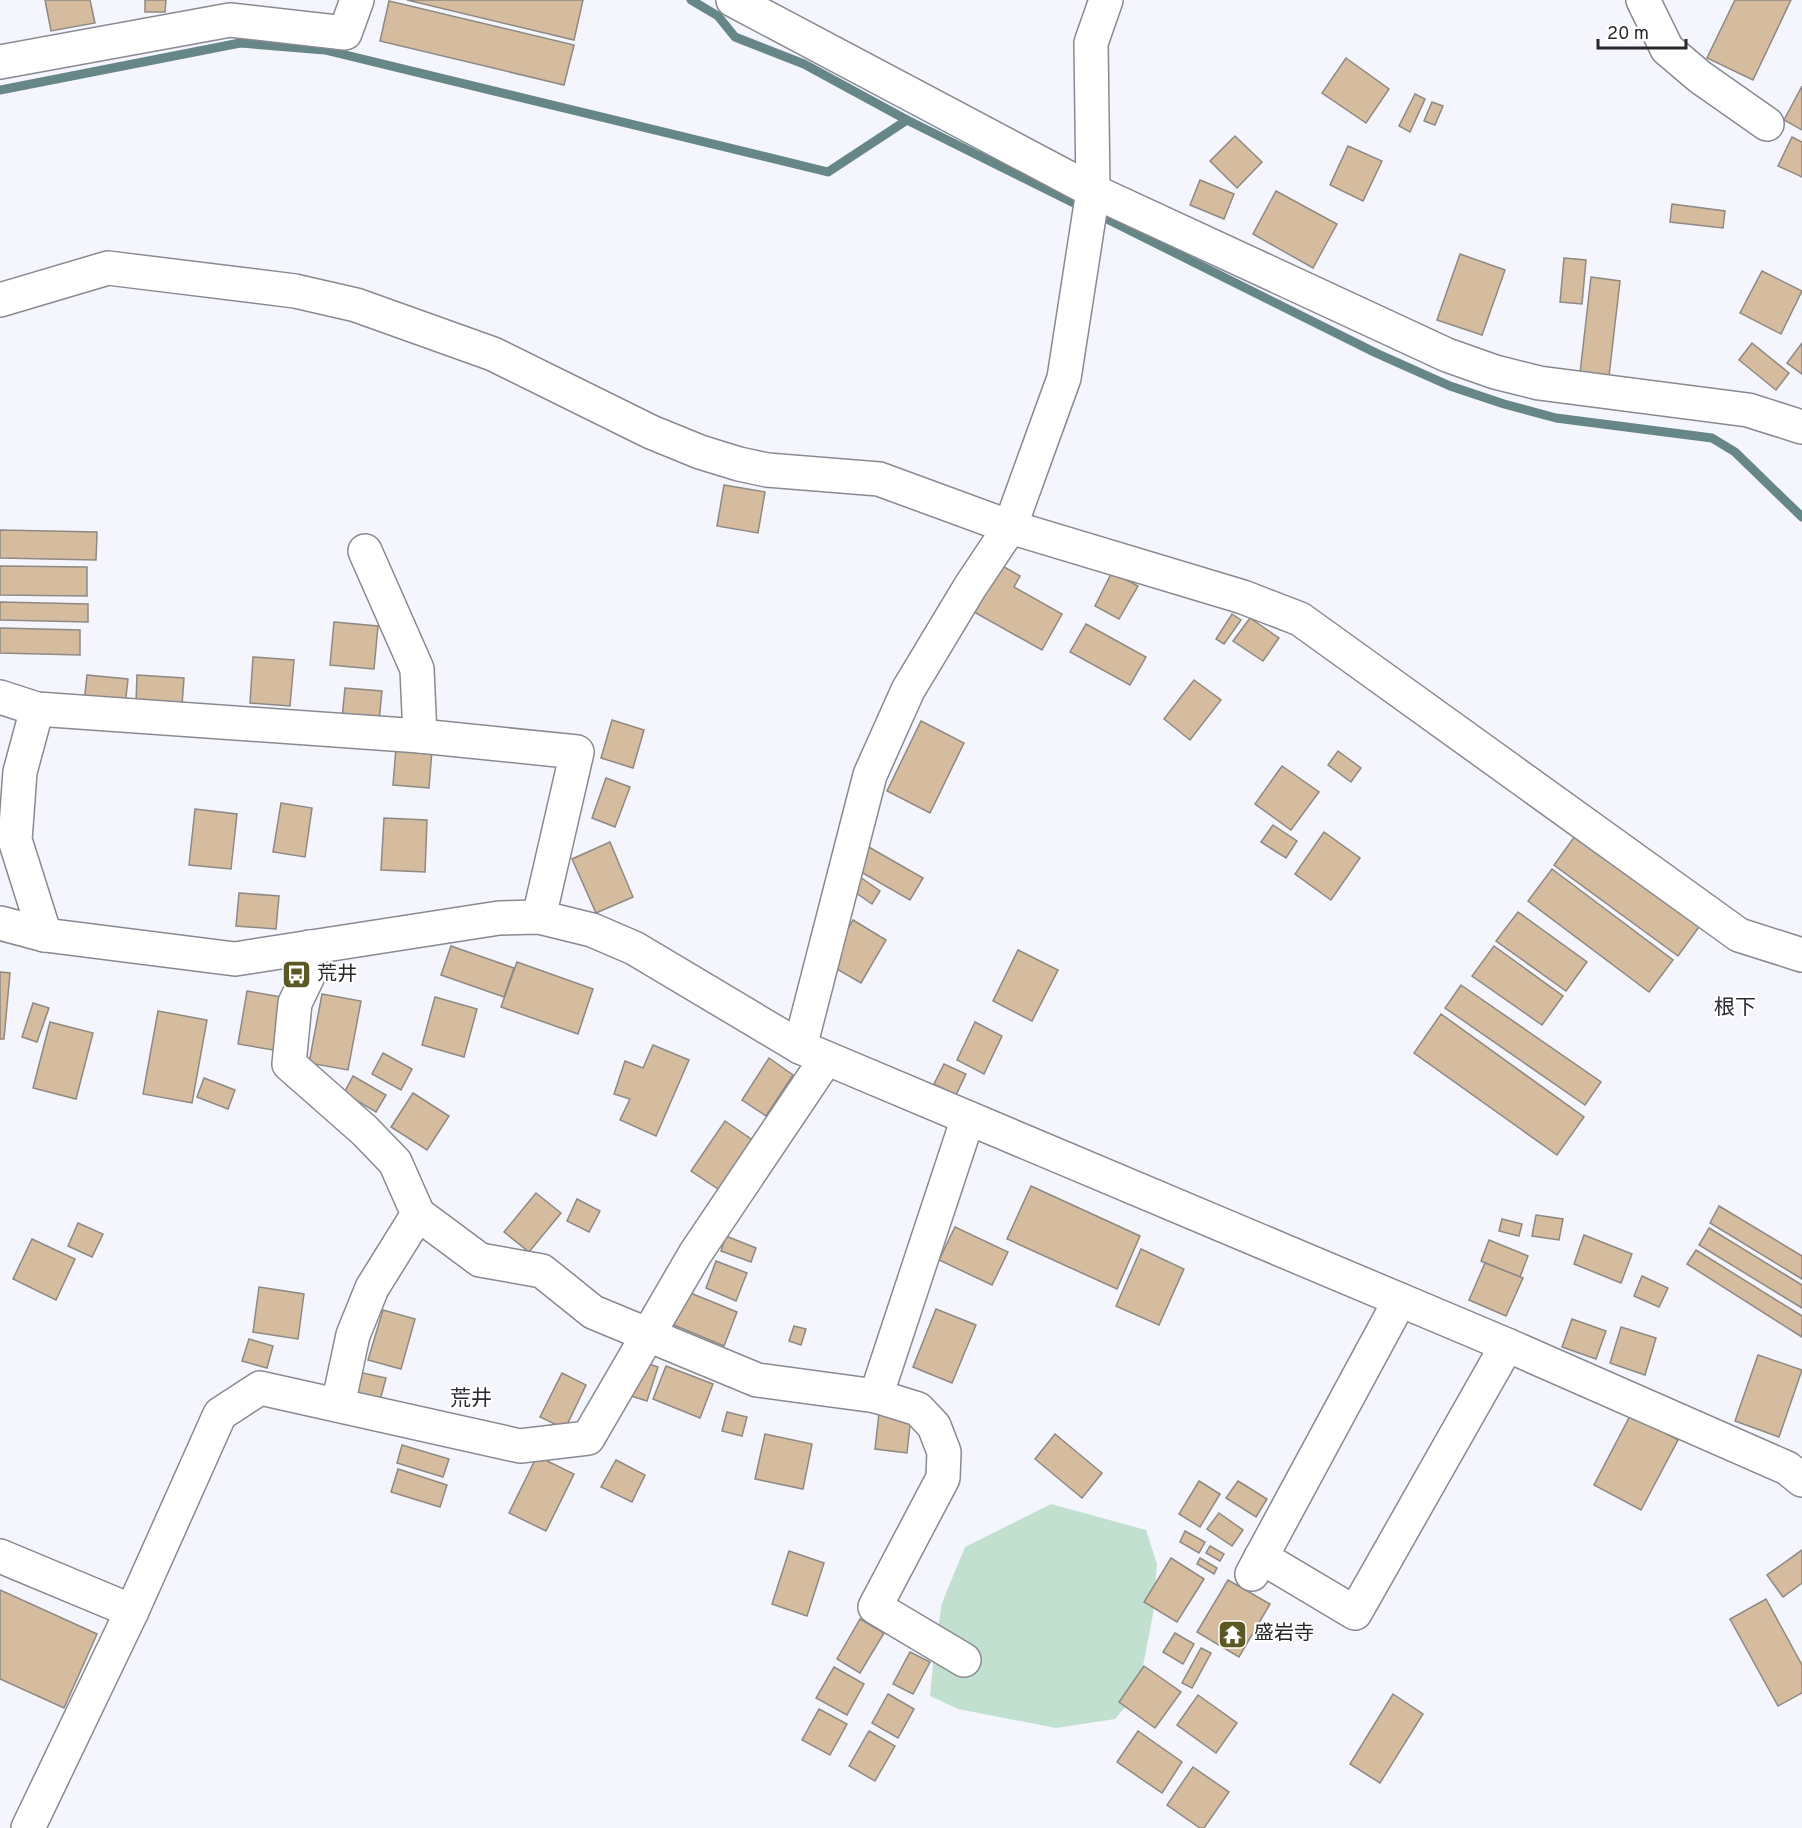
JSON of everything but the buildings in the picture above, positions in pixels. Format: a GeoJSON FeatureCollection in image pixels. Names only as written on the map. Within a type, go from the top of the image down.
{"type":"FeatureCollection","features":[{"type":"Feature","properties":{"kind":"street"},"geometry":{"type":"LineString","coordinates":[[0,62],[230,20],[345,33],[357,0]]}},
{"type":"Feature","properties":{"kind":"street"},"geometry":{"type":"LineString","coordinates":[[733,0],[1094,191],[1447,355],[1495,372],[1539,383],[1748,410],[1802,427]]}},
{"type":"Feature","properties":{"kind":"street"},"geometry":{"type":"LineString","coordinates":[[28,1828],[132,1611],[220,1414],[260,1388],[520,1446],[588,1438],[813,1053],[870,775],[908,690],[970,587],[1010,527],[1064,378],[1094,191],[1091,43],[1106,0]]}},
{"type":"Feature","properties":{"kind":"street"},"geometry":{"type":"LineString","coordinates":[[1643,0],[1667,49],[1700,77],[1767,124]]}},
{"type":"Feature","properties":{"kind":"street"},"geometry":{"type":"LineString","coordinates":[[0,300],[108,268],[295,291],[325,297],[356,305],[493,354],[651,432],[700,452],[767,470],[879,479],[1010,527],[1242,597],[1300,619],[1739,934],[1802,955]]}},
{"type":"Feature","properties":{"kind":"street"},"geometry":{"type":"LineString","coordinates":[[365,551],[417,669],[420,736]]}},
{"type":"Feature","properties":{"kind":"street"},"geometry":{"type":"LineString","coordinates":[[0,697],[37,709],[420,736],[577,752],[539,917]]}},
{"type":"Feature","properties":{"kind":"street"},"geometry":{"type":"LineString","coordinates":[[37,709],[20,772],[15,840],[45,935]]}},
{"type":"Feature","properties":{"kind":"street"},"geometry":{"type":"LineString","coordinates":[[0,923],[45,935],[235,959],[499,918],[539,917],[592,930],[634,948],[813,1053],[1507,1345],[1786,1468],[1802,1480]]}},
{"type":"Feature","properties":{"kind":"street"},"geometry":{"type":"LineString","coordinates":[[309,947],[309,976],[295,1003],[289,1064],[364,1130],[395,1162],[418,1214],[480,1260],[542,1271],[593,1312],[647,1336],[757,1380],[876,1396],[918,1409],[934,1426],[944,1452],[943,1478],[875,1607],[964,1660]]}},
{"type":"Feature","properties":{"kind":"street"},"geometry":{"type":"LineString","coordinates":[[876,1396],[968,1118]]}},
{"type":"Feature","properties":{"kind":"street"},"geometry":{"type":"LineString","coordinates":[[338,1405],[353,1335],[372,1288],[418,1214]]}},
{"type":"Feature","properties":{"kind":"street"},"geometry":{"type":"LineString","coordinates":[[1400,1300],[1256,1566],[1355,1613],[1507,1345]]}},
{"type":"Feature","properties":{"kind":"street"},"geometry":{"type":"LineString","coordinates":[[0,1556],[132,1611]]}},
{"type":"Feature","properties":{"kind":"green space"},"geometry":{"type":"Polygon","coordinates":[[[1051,1504],[1146,1530],[1157,1564],[1153,1614],[1138,1692],[1115,1719],[1056,1728],[958,1709],[930,1696],[942,1603],[965,1547],[1051,1504]]]}},
{"type":"Feature","properties":{"kind":"waterway"},"geometry":{"type":"LineString","coordinates":[[691,0],[718,16],[735,37],[804,64],[907,120],[1084,208]]}},
{"type":"Feature","properties":{"kind":"waterway"},"geometry":{"type":"LineString","coordinates":[[0,90],[240,43],[325,50],[828,172],[907,120]]}},
{"type":"Feature","properties":{"kind":"waterway"},"geometry":{"type":"LineString","coordinates":[[1097,214],[1376,353],[1450,386],[1556,418],[1712,438],[1735,452],[1802,517]]}},
{"type":"Feature","properties":{"kind":"place","name":"荒井"},"geometry":{"type":"Point","coordinates":[296,975]}},
{"type":"Feature","properties":{"kind":"place","name":"盛岩寺"},"geometry":{"type":"Point","coordinates":[1233,1634]}},
{"type":"Feature","properties":{"kind":"district","name":"根下"},"geometry":{"type":"Point","coordinates":[1735,1008]}},
{"type":"Feature","properties":{"kind":"district","name":"荒井"},"geometry":{"type":"Point","coordinates":[471,1399]}}]}
